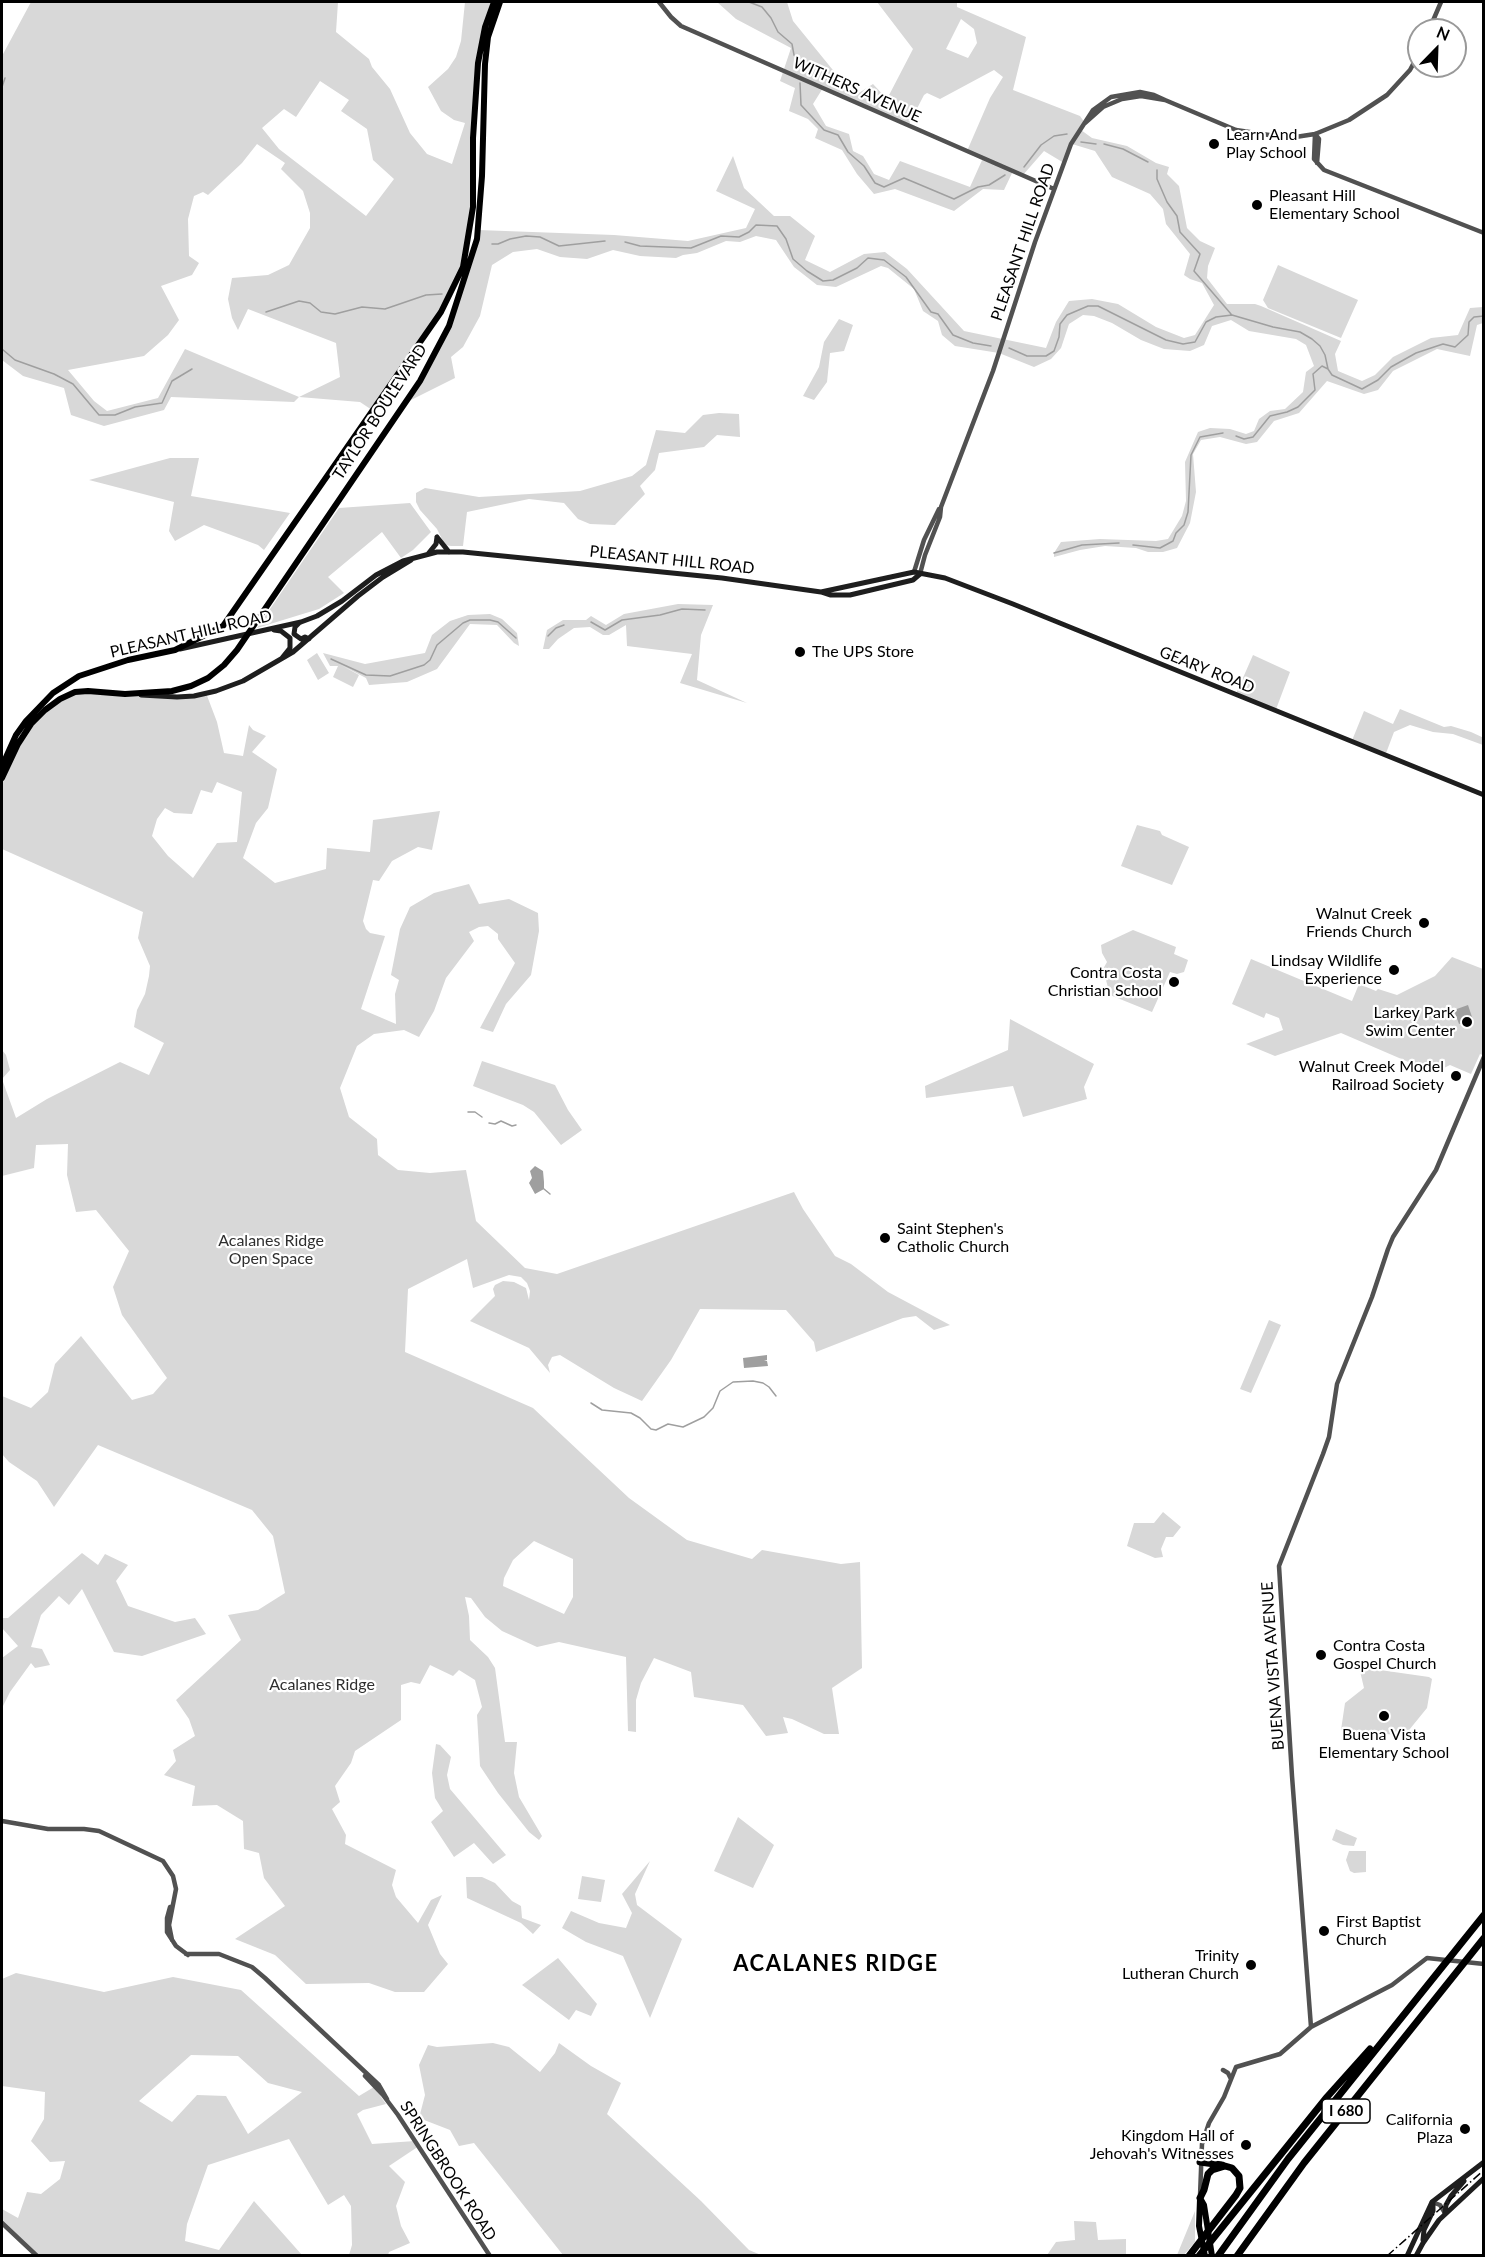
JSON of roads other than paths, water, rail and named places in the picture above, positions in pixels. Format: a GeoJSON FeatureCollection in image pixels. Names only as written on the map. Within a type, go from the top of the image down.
{"type":"FeatureCollection","features":[{"type":"Feature","properties":{"kind":"highway","name":"I 680"},"geometry":{"type":"LineString","coordinates":[[1220,2252],[1282,2166],[1484,1915]]}},
{"type":"Feature","properties":{"kind":"highway","name":"I 680"},"geometry":{"type":"LineString","coordinates":[[1237,2256],[1304,2163],[1484,1938]]}},
{"type":"Feature","properties":{"kind":"highway"},"geometry":{"type":"LineString","coordinates":[[1199,2256],[1327,2097],[1361,2058],[1390,2031]]}},
{"type":"Feature","properties":{"kind":"highway"},"geometry":{"type":"LineString","coordinates":[[1189,2256],[1240,2188],[1239,2176],[1232,2168],[1200,2162]]}},
{"type":"Feature","properties":{"kind":"highway"},"geometry":{"type":"LineString","coordinates":[[1200,2198],[1209,2172],[1225,2166]]}},
{"type":"Feature","properties":{"kind":"main road","name":"TAYLOR BOULEVARD"},"geometry":{"type":"LineString","coordinates":[[175,650],[223,626],[233,614],[446,303],[463,267],[473,207],[473,138],[477,63],[484,27],[494,2]]}},
{"type":"Feature","properties":{"kind":"main road","name":"TAYLOR BOULEVARD"},"geometry":{"type":"LineString","coordinates":[[125,694],[155,693],[191,686],[208,678],[224,665],[237,650],[420,381],[449,326],[477,239],[482,176],[484,64],[488,37],[500,2]]}},
{"type":"Feature","properties":{"kind":"main road"},"geometry":{"type":"LineString","coordinates":[[428,554],[436,544],[436,537],[449,552]]}},
{"type":"Feature","properties":{"kind":"main road","name":"PLEASANT HILL ROAD"},"geometry":{"type":"LineString","coordinates":[[2,765],[16,735],[26,721],[53,693],[79,676],[175,650],[301,622],[318,616],[342,601],[376,575],[403,561],[428,554],[449,552],[722,578],[820,592],[830,596],[850,595],[913,580],[917,573]]}},
{"type":"Feature","properties":{"kind":"main road","name":"PLEASANT HILL ROAD"},"geometry":{"type":"LineString","coordinates":[[2,778],[18,744],[31,724],[60,699],[75,692],[88,691],[177,697],[214,692],[243,681],[280,661],[358,596],[383,577],[413,559]]}},
{"type":"Feature","properties":{"kind":"main road","name":"GEARY ROAD"},"geometry":{"type":"LineString","coordinates":[[873,580],[917,573],[945,578],[1484,795]]}},
{"type":"Feature","properties":{"kind":"main road","name":"PLEASANT HILL ROAD"},"geometry":{"type":"LineString","coordinates":[[820,592],[873,580]]}},
{"type":"Feature","properties":{"kind":"main road"},"geometry":{"type":"LineString","coordinates":[[301,622],[295,627],[294,634],[301,639],[305,637],[309,639]]}},
{"type":"Feature","properties":{"kind":"main road"},"geometry":{"type":"LineString","coordinates":[[269,629],[281,631],[290,638],[290,648],[280,661]]}},
{"type":"Feature","properties":{"kind":"main road"},"geometry":{"type":"LineString","coordinates":[[1407,2256],[1432,2202],[1484,2162]]}},
{"type":"Feature","properties":{"kind":"main road"},"geometry":{"type":"LineString","coordinates":[[1445,2214],[1446,2205],[1451,2196],[1469,2175]]}},
{"type":"Feature","properties":{"kind":"main road"},"geometry":{"type":"LineString","coordinates":[[1416,2256],[1445,2214],[1484,2178]]}},
{"type":"Feature","properties":{"kind":"main road"},"geometry":{"type":"LineString","coordinates":[[1200,2198],[1199,2226],[1205,2256]]}},
{"type":"Feature","properties":{"kind":"main road"},"geometry":{"type":"LineString","coordinates":[[1200,2198],[1204,2205],[1212,2256]]}},
{"type":"Feature","properties":{"kind":"main road"},"geometry":{"type":"LineString","coordinates":[[1423,2243],[1424,2230],[1433,2211],[1432,2202]]}},
{"type":"Feature","properties":{"kind":"street","name":"WITHERS AVENUE"},"geometry":{"type":"LineString","coordinates":[[659,2],[671,18],[681,26],[1054,189]]}},
{"type":"Feature","properties":{"kind":"street"},"geometry":{"type":"LineString","coordinates":[[1434,18],[1441,2]]}},
{"type":"Feature","properties":{"kind":"street","name":"PLEASANT HILL ROAD"},"geometry":{"type":"LineString","coordinates":[[917,573],[940,517],[941,507],[993,371],[1054,189],[1071,144],[1085,123],[1099,110],[1122,99],[1141,96],[1165,100],[1236,130],[1289,138],[1315,134],[1349,120],[1387,95],[1407,73]]}},
{"type":"Feature","properties":{"kind":"street"},"geometry":{"type":"LineString","coordinates":[[1315,134],[1319,139],[1317,163],[1324,170],[1484,233]]}},
{"type":"Feature","properties":{"kind":"street","name":"BUENA VISTA AVENUE"},"geometry":{"type":"LineString","coordinates":[[1311,2027],[1291,1766],[1279,1566],[1329,1437],[1337,1384],[1379,1280],[1388,1249],[1393,1237],[1441,1160],[1484,1057]]}},
{"type":"Feature","properties":{"kind":"street","name":"SPRINGBROOK ROAD"},"geometry":{"type":"LineString","coordinates":[[2,1821],[40,1828],[99,1831],[163,1861],[173,1876],[176,1889],[166,1925],[172,1941],[186,1954],[212,1954],[252,1967],[360,2069],[387,2099],[490,2256]]}},
{"type":"Feature","properties":{"kind":"street"},"geometry":{"type":"LineString","coordinates":[[1200,2198],[1202,2144],[1209,2123],[1236,2067],[1280,2054],[1311,2027],[1392,1985],[1427,1958],[1484,1964]]}},
{"type":"Feature","properties":{"kind":"street"},"geometry":{"type":"LineString","coordinates":[[1223,2070],[1228,2073],[1231,2080]]}},
{"type":"Feature","properties":{"kind":"street"},"geometry":{"type":"LineString","coordinates":[[1432,2202],[1445,2214]]}},
{"type":"Feature","properties":{"kind":"street"},"geometry":{"type":"LineString","coordinates":[[2,2223],[37,2256]]}},
{"type":"Feature","properties":{"kind":"waterway"},"geometry":{"type":"LineString","coordinates":[[749,2],[762,7],[778,32],[792,44],[794,55],[800,63]]}},
{"type":"Feature","properties":{"kind":"waterway"},"geometry":{"type":"LineString","coordinates":[[2,87],[5,78]]}},
{"type":"Feature","properties":{"kind":"waterway"},"geometry":{"type":"LineString","coordinates":[[800,83],[801,105],[824,130],[838,135],[848,152],[864,166],[875,183],[884,187],[904,178],[954,199],[978,187],[989,185],[1005,175]]}},
{"type":"Feature","properties":{"kind":"waterway"},"geometry":{"type":"LineString","coordinates":[[1024,167],[1041,145],[1054,136],[1067,134]]}},
{"type":"Feature","properties":{"kind":"waterway"},"geometry":{"type":"LineString","coordinates":[[1081,142],[1096,144]]}},
{"type":"Feature","properties":{"kind":"waterway"},"geometry":{"type":"LineString","coordinates":[[1104,144],[1123,149],[1148,162]]}},
{"type":"Feature","properties":{"kind":"waterway"},"geometry":{"type":"LineString","coordinates":[[1157,170],[1157,179],[1167,202],[1177,216],[1180,232],[1200,254],[1194,271],[1231,314]]}},
{"type":"Feature","properties":{"kind":"waterway"},"geometry":{"type":"LineString","coordinates":[[625,242],[640,246],[691,248],[721,236],[739,237],[756,225],[777,226],[786,239],[793,259],[823,281],[833,280],[857,268],[868,258],[884,260],[906,277],[931,312],[938,314],[953,335],[973,343],[991,346]]}},
{"type":"Feature","properties":{"kind":"waterway"},"geometry":{"type":"LineString","coordinates":[[492,244],[526,236],[540,237],[559,246],[605,241]]}},
{"type":"Feature","properties":{"kind":"waterway"},"geometry":{"type":"LineString","coordinates":[[266,312],[299,301],[310,303],[321,312],[335,314],[362,307],[385,309],[426,295],[442,294]]}},
{"type":"Feature","properties":{"kind":"waterway"},"geometry":{"type":"LineString","coordinates":[[1009,348],[1027,356],[1046,356],[1054,351],[1059,337],[1060,324],[1067,315],[1088,306],[1098,306],[1166,340],[1183,344],[1195,342],[1206,322],[1216,317],[1232,315],[1300,332],[1320,346],[1332,375],[1362,389],[1378,380],[1391,367],[1416,353],[1443,344],[1455,347],[1468,335],[1469,322],[1474,317],[1484,316]]}},
{"type":"Feature","properties":{"kind":"waterway"},"geometry":{"type":"LineString","coordinates":[[2,349],[15,360],[54,374],[73,384],[99,415],[115,415],[135,407],[162,403],[172,381],[192,369]]}},
{"type":"Feature","properties":{"kind":"waterway"},"geometry":{"type":"LineString","coordinates":[[1236,436],[1244,439],[1253,437],[1270,416],[1298,407],[1315,390],[1313,374],[1322,366],[1328,369]]}},
{"type":"Feature","properties":{"kind":"waterway"},"geometry":{"type":"LineString","coordinates":[[1133,545],[1160,548],[1173,541],[1176,533],[1184,525],[1188,512],[1191,455],[1200,437],[1223,433]]}},
{"type":"Feature","properties":{"kind":"waterway"},"geometry":{"type":"LineString","coordinates":[[1054,553],[1082,545],[1119,543]]}},
{"type":"Feature","properties":{"kind":"waterway"},"geometry":{"type":"LineString","coordinates":[[591,622],[605,630],[622,620],[660,615],[682,609],[705,610]]}},
{"type":"Feature","properties":{"kind":"waterway"},"geometry":{"type":"LineString","coordinates":[[331,659],[366,675],[390,676],[424,665],[430,660],[437,645],[463,623],[470,620],[498,622],[516,638]]}},
{"type":"Feature","properties":{"kind":"waterway"},"geometry":{"type":"LineString","coordinates":[[548,636],[556,628],[564,625]]}},
{"type":"Feature","properties":{"kind":"waterway"},"geometry":{"type":"LineString","coordinates":[[468,1112],[475,1112],[482,1117]]}},
{"type":"Feature","properties":{"kind":"waterway"},"geometry":{"type":"LineString","coordinates":[[489,1123],[495,1124],[501,1121],[512,1126],[516,1125]]}},
{"type":"Feature","properties":{"kind":"waterway"},"geometry":{"type":"LineString","coordinates":[[544,1189],[550,1194]]}},
{"type":"Feature","properties":{"kind":"waterway"},"geometry":{"type":"LineString","coordinates":[[591,1403],[602,1410],[631,1413],[651,1429],[656,1430],[668,1424],[683,1427],[704,1417],[713,1408],[720,1391],[733,1382],[763,1383],[776,1396]]}},
{"type":"Feature","properties":{"kind":"railway"},"geometry":{"type":"LineString","coordinates":[[1387,2256],[1484,2170]]}},
{"type":"Feature","properties":{"kind":"place","name":"Learn And Play School"},"geometry":{"type":"Point","coordinates":[1214,144]}},
{"type":"Feature","properties":{"kind":"place","name":"Pleasant Hill Elementary School"},"geometry":{"type":"Point","coordinates":[1257,205]}},
{"type":"Feature","properties":{"kind":"place","name":"The UPS Store"},"geometry":{"type":"Point","coordinates":[800,652]}},
{"type":"Feature","properties":{"kind":"place","name":"Walnut Creek Friends Church"},"geometry":{"type":"Point","coordinates":[1424,923]}},
{"type":"Feature","properties":{"kind":"place","name":"Lindsay Wildlife Experience"},"geometry":{"type":"Point","coordinates":[1394,970]}},
{"type":"Feature","properties":{"kind":"place","name":"Contra Costa Christian School"},"geometry":{"type":"Point","coordinates":[1174,982]}},
{"type":"Feature","properties":{"kind":"place","name":"Larkey Park Swim Center"},"geometry":{"type":"Point","coordinates":[1467,1022]}},
{"type":"Feature","properties":{"kind":"place","name":"Walnut Creek Model Railroad Society"},"geometry":{"type":"Point","coordinates":[1456,1076]}},
{"type":"Feature","properties":{"kind":"place","name":"Saint Stephen's Catholic Church"},"geometry":{"type":"Point","coordinates":[885,1238]}},
{"type":"Feature","properties":{"kind":"place","name":"Contra Costa Gospel Church"},"geometry":{"type":"Point","coordinates":[1321,1655]}},
{"type":"Feature","properties":{"kind":"place","name":"Buena Vista Elementary School"},"geometry":{"type":"Point","coordinates":[1384,1716]}},
{"type":"Feature","properties":{"kind":"place","name":"First Baptist Church"},"geometry":{"type":"Point","coordinates":[1324,1931]}},
{"type":"Feature","properties":{"kind":"place","name":"Trinity Lutheran Church"},"geometry":{"type":"Point","coordinates":[1251,1965]}},
{"type":"Feature","properties":{"kind":"place","name":"California Plaza"},"geometry":{"type":"Point","coordinates":[1465,2129]}},
{"type":"Feature","properties":{"kind":"place","name":"Kingdom Hall of Jehovah's Witnesses"},"geometry":{"type":"Point","coordinates":[1246,2145]}},
{"type":"Feature","properties":{"kind":"district","name":"ACALANES RIDGE"},"geometry":{"type":"Point","coordinates":[836,1964]}},
{"type":"Feature","properties":{"kind":"park label","name":"Acalanes Ridge Open Space"},"geometry":{"type":"Point","coordinates":[271,1250]}},
{"type":"Feature","properties":{"kind":"park label","name":"Acalanes Ridge"},"geometry":{"type":"Point","coordinates":[322,1685]}}]}
